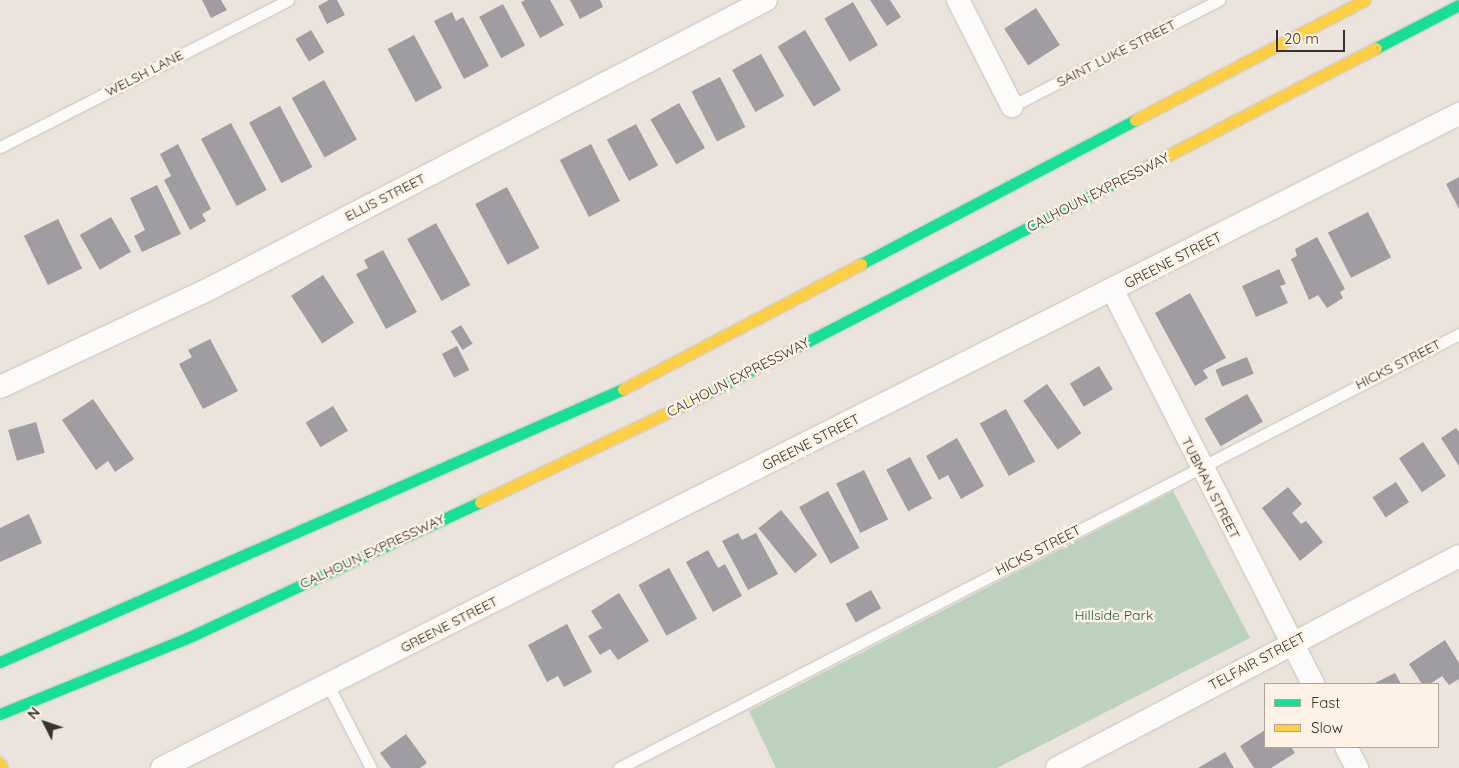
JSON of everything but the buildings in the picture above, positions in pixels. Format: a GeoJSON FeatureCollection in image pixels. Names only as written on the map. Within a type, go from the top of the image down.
{"type":"FeatureCollection","features":[{"type":"Feature","properties":{"kind":"main road"},"geometry":{"type":"LineString","coordinates":[[0,662],[624,388],[1365,0]]}},
{"type":"Feature","properties":{"kind":"main road","name":"CALHOUN EXPRESSWAY"},"geometry":{"type":"LineString","coordinates":[[0,714],[185,639],[634,431],[1459,5]]}},
{"type":"Feature","properties":{"kind":"main road"},"geometry":{"type":"LineString","coordinates":[[0,763],[2,768]]}},
{"type":"Feature","properties":{"kind":"street","name":"ELLIS STREET"},"geometry":{"type":"LineString","coordinates":[[0,387],[210,288],[766,0]]}},
{"type":"Feature","properties":{"kind":"street"},"geometry":{"type":"LineString","coordinates":[[958,0],[1012,106]]}},
{"type":"Feature","properties":{"kind":"street","name":"GREENE STREET"},"geometry":{"type":"LineString","coordinates":[[162,768],[1113,291],[1459,114]]}},
{"type":"Feature","properties":{"kind":"street","name":"TUBMAN STREET"},"geometry":{"type":"LineString","coordinates":[[1113,291],[1199,466],[1312,683]]}},
{"type":"Feature","properties":{"kind":"street","name":"TELFAIR STREET"},"geometry":{"type":"LineString","coordinates":[[1057,768],[1290,642],[1459,556]]}},
{"type":"Feature","properties":{"kind":"street"},"geometry":{"type":"LineString","coordinates":[[1347,748],[1357,768]]}},
{"type":"Feature","properties":{"kind":"lane","name":"WELSH LANE"},"geometry":{"type":"LineString","coordinates":[[0,147],[288,0]]}},
{"type":"Feature","properties":{"kind":"lane","name":"SAINT LUKE STREET"},"geometry":{"type":"LineString","coordinates":[[1012,106],[1219,0]]}},
{"type":"Feature","properties":{"kind":"lane","name":"HICKS STREET"},"geometry":{"type":"LineString","coordinates":[[619,768],[1199,466],[1459,334]]}},
{"type":"Feature","properties":{"kind":"lane"},"geometry":{"type":"LineString","coordinates":[[328,685],[371,768]]}},
{"type":"Feature","properties":{"kind":"green space","name":"Hillside Park"},"geometry":{"type":"Polygon","coordinates":[[[1173,491],[1250,638],[997,768],[776,768],[749,711],[1173,491]]]}},
{"type":"Feature","properties":{"kind":"traffic: fast"},"geometry":{"type":"LineString","coordinates":[[1376,48],[1459,5]]}},
{"type":"Feature","properties":{"kind":"traffic: fast"},"geometry":{"type":"LineString","coordinates":[[861,264],[1135,120]]}},
{"type":"Feature","properties":{"kind":"traffic: fast"},"geometry":{"type":"LineString","coordinates":[[700,397],[1126,177]]}},
{"type":"Feature","properties":{"kind":"traffic: fast"},"geometry":{"type":"LineString","coordinates":[[0,662],[623,389]]}},
{"type":"Feature","properties":{"kind":"traffic: fast"},"geometry":{"type":"LineString","coordinates":[[0,714],[185,639],[480,502]]}},
{"type":"Feature","properties":{"kind":"traffic: slow"},"geometry":{"type":"LineString","coordinates":[[1135,120],[1365,0]]}},
{"type":"Feature","properties":{"kind":"traffic: slow"},"geometry":{"type":"LineString","coordinates":[[1126,177],[1376,48]]}},
{"type":"Feature","properties":{"kind":"traffic: slow"},"geometry":{"type":"LineString","coordinates":[[623,389],[861,264]]}},
{"type":"Feature","properties":{"kind":"traffic: slow"},"geometry":{"type":"LineString","coordinates":[[480,502],[700,397]]}},
{"type":"Feature","properties":{"kind":"traffic: slow"},"geometry":{"type":"LineString","coordinates":[[0,763],[2,768]]}}]}
